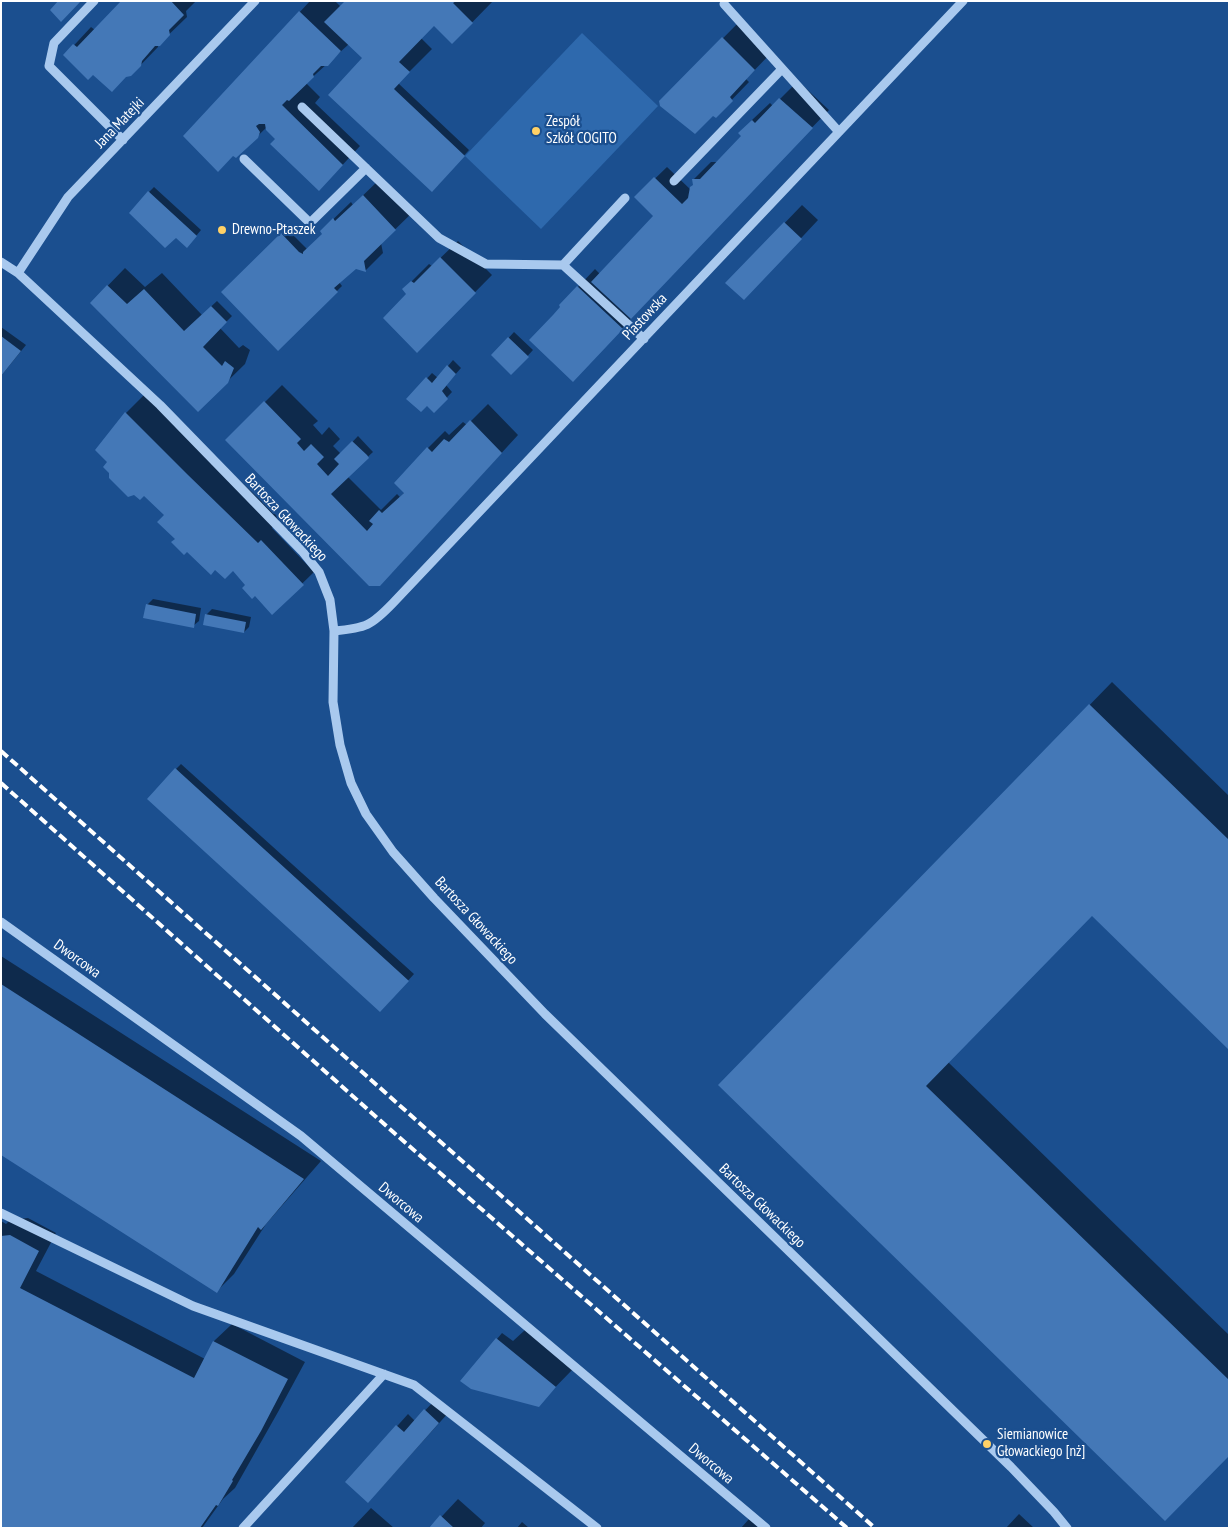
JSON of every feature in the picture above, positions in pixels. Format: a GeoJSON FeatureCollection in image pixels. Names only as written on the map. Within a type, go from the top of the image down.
{"type":"FeatureCollection","features":[{"type":"Feature","properties":{"kind":"street"},"geometry":{"type":"LineString","coordinates":[[94,1],[54,43],[49,66],[122,140]]}},
{"type":"Feature","properties":{"kind":"street","name":"Jana Matejki"},"geometry":{"type":"LineString","coordinates":[[18,273],[68,198],[255,1]]}},
{"type":"Feature","properties":{"kind":"street","name":"Piastowska"},"geometry":{"type":"LineString","coordinates":[[334,631],[360,628],[377,619],[964,1]]}},
{"type":"Feature","properties":{"kind":"street"},"geometry":{"type":"LineString","coordinates":[[724,4],[839,132]]}},
{"type":"Feature","properties":{"kind":"street"},"geometry":{"type":"LineString","coordinates":[[674,181],[782,69]]}},
{"type":"Feature","properties":{"kind":"street"},"geometry":{"type":"LineString","coordinates":[[302,107],[439,238],[486,264],[564,265],[644,338]]}},
{"type":"Feature","properties":{"kind":"street"},"geometry":{"type":"LineString","coordinates":[[244,159],[310,223],[366,168]]}},
{"type":"Feature","properties":{"kind":"street"},"geometry":{"type":"LineString","coordinates":[[564,265],[625,198]]}},
{"type":"Feature","properties":{"kind":"street","name":"Bartosza Głowackiego"},"geometry":{"type":"LineString","coordinates":[[1,262],[18,273],[160,405],[302,551],[318,572],[330,600],[334,631],[334,702],[340,745],[351,783],[366,814],[393,852],[545,1014],[1011,1466],[1067,1528]]}},
{"type":"Feature","properties":{"kind":"street","name":"Dworcowa"},"geometry":{"type":"LineString","coordinates":[[1,922],[301,1136],[766,1528]]}},
{"type":"Feature","properties":{"kind":"street"},"geometry":{"type":"LineString","coordinates":[[1,1214],[193,1306],[414,1385],[597,1528]]}},
{"type":"Feature","properties":{"kind":"street"},"geometry":{"type":"LineString","coordinates":[[243,1528],[384,1374]]}},
{"type":"Feature","properties":{"kind":"shaded area"},"geometry":{"type":"Polygon","coordinates":[[[582,33],[658,106],[541,229],[465,156],[582,33]]]}},
{"type":"Feature","properties":{"kind":"building"},"geometry":{"type":"Polygon","coordinates":[[[58,1],[81,1],[61,22],[50,10],[58,1]]]}},
{"type":"Feature","properties":{"kind":"building"},"geometry":{"type":"Polygon","coordinates":[[[121,1],[171,1],[184,15],[169,30],[170,35],[160,46],[155,46],[142,61],[141,66],[131,76],[126,77],[112,92],[93,75],[88,80],[63,55],[73,44],[77,47],[121,1]]]}},
{"type":"Feature","properties":{"kind":"building"},"geometry":{"type":"Polygon","coordinates":[[[345,1],[456,1],[453,3],[473,23],[452,44],[434,26],[399,62],[410,72],[394,89],[465,156],[432,192],[328,95],[362,58],[324,22],[345,1]]]}},
{"type":"Feature","properties":{"kind":"building"},"geometry":{"type":"Polygon","coordinates":[[[299,11],[341,51],[328,66],[321,66],[313,74],[314,77],[289,101],[287,100],[282,105],[343,165],[319,191],[270,144],[275,139],[266,130],[265,124],[256,126],[260,132],[258,138],[236,158],[233,156],[218,172],[183,136],[299,11]]]}},
{"type":"Feature","properties":{"kind":"building"},"geometry":{"type":"Polygon","coordinates":[[[722,37],[755,70],[730,97],[733,101],[716,118],[713,116],[695,134],[660,106],[659,101],[722,37]]]}},
{"type":"Feature","properties":{"kind":"building"},"geometry":{"type":"Polygon","coordinates":[[[779,98],[813,128],[631,319],[591,282],[653,216],[634,197],[654,177],[682,204],[688,198],[690,187],[693,185],[692,179],[700,179],[741,136],[738,133],[752,120],[755,123],[779,98]]]}},
{"type":"Feature","properties":{"kind":"building"},"geometry":{"type":"Polygon","coordinates":[[[148,191],[197,236],[187,248],[176,238],[165,248],[129,213],[148,191]]]}},
{"type":"Feature","properties":{"kind":"building"},"geometry":{"type":"Polygon","coordinates":[[[363,195],[396,230],[364,261],[366,272],[356,269],[334,288],[338,292],[278,351],[221,292],[281,233],[303,254],[322,234],[320,231],[333,218],[335,221],[363,195]]]}},
{"type":"Feature","properties":{"kind":"building"},"geometry":{"type":"Polygon","coordinates":[[[784,222],[802,239],[744,300],[725,283],[784,222]]]}},
{"type":"Feature","properties":{"kind":"building"},"geometry":{"type":"Polygon","coordinates":[[[440,257],[476,293],[417,353],[383,318],[406,294],[402,289],[411,281],[414,283],[440,257]]]}},
{"type":"Feature","properties":{"kind":"building"},"geometry":{"type":"Polygon","coordinates":[[[107,285],[127,304],[144,289],[184,331],[211,306],[227,322],[203,347],[222,366],[225,361],[234,368],[228,383],[198,412],[90,303],[107,285]]]}},
{"type":"Feature","properties":{"kind":"building"},"geometry":{"type":"Polygon","coordinates":[[[577,286],[623,329],[573,382],[529,340],[577,286]]]}},
{"type":"Feature","properties":{"kind":"building"},"geometry":{"type":"Polygon","coordinates":[[[1,336],[21,351],[1,376],[1,336]]]}},
{"type":"Feature","properties":{"kind":"building"},"geometry":{"type":"Polygon","coordinates":[[[508,337],[529,357],[511,375],[491,355],[508,337]]]}},
{"type":"Feature","properties":{"kind":"building"},"geometry":{"type":"Polygon","coordinates":[[[447,365],[456,374],[442,391],[448,399],[434,413],[427,406],[421,412],[406,399],[426,377],[432,383],[447,365]]]}},
{"type":"Feature","properties":{"kind":"building"},"geometry":{"type":"Polygon","coordinates":[[[264,401],[301,439],[297,443],[304,451],[311,444],[324,457],[317,464],[328,476],[339,464],[334,459],[352,441],[367,455],[369,458],[331,494],[367,531],[373,524],[369,521],[379,510],[382,513],[404,493],[394,483],[427,447],[432,452],[444,439],[449,442],[470,420],[502,453],[380,586],[369,586],[225,440],[264,401]]]}},
{"type":"Feature","properties":{"kind":"building"},"geometry":{"type":"Polygon","coordinates":[[[125,412],[258,543],[261,540],[304,585],[272,615],[255,596],[252,599],[242,588],[245,585],[233,571],[225,579],[215,570],[211,575],[187,552],[184,555],[171,542],[175,539],[157,522],[164,515],[144,496],[140,500],[134,495],[128,497],[109,478],[109,473],[103,467],[107,462],[95,450],[125,412]]]}},
{"type":"Feature","properties":{"kind":"building"},"geometry":{"type":"Polygon","coordinates":[[[146,604],[196,614],[194,628],[143,618],[146,604]]]}},
{"type":"Feature","properties":{"kind":"building"},"geometry":{"type":"Polygon","coordinates":[[[205,614],[246,622],[244,633],[203,625],[205,614]]]}},
{"type":"Feature","properties":{"kind":"building"},"geometry":{"type":"Polygon","coordinates":[[[1089,704],[1229,840],[1229,1050],[1092,916],[926,1086],[1229,1380],[1229,1456],[1165,1521],[718,1085],[1089,704]]]}},
{"type":"Feature","properties":{"kind":"building"},"geometry":{"type":"Polygon","coordinates":[[[175,768],[409,981],[380,1012],[147,799],[175,768]]]}},
{"type":"Feature","properties":{"kind":"building"},"geometry":{"type":"Polygon","coordinates":[[[1,984],[304,1179],[261,1230],[258,1227],[217,1293],[1,1155],[1,984]]]}},
{"type":"Feature","properties":{"kind":"building"},"geometry":{"type":"Polygon","coordinates":[[[10,1235],[39,1251],[20,1288],[194,1378],[213,1341],[288,1379],[233,1481],[218,1506],[216,1505],[200,1528],[1,1528],[1,1236],[10,1235]]]}},
{"type":"Feature","properties":{"kind":"building"},"geometry":{"type":"Polygon","coordinates":[[[496,1338],[556,1387],[539,1407],[471,1389],[460,1381],[496,1338]]]}},
{"type":"Feature","properties":{"kind":"building"},"geometry":{"type":"Polygon","coordinates":[[[424,1409],[439,1423],[368,1503],[345,1482],[396,1425],[404,1432],[424,1409]]]}},
{"type":"Feature","properties":{"kind":"building"},"geometry":{"type":"Polygon","coordinates":[[[440,1515],[454,1528],[429,1528],[440,1515]]]}},
{"type":"Feature","properties":{"kind":"railway"},"geometry":{"type":"LineString","coordinates":[[1,751],[875,1528]]}},
{"type":"Feature","properties":{"kind":"railway"},"geometry":{"type":"LineString","coordinates":[[1,783],[392,1131],[847,1528]]}},
{"type":"Feature","properties":{"kind":"place","name":"Zespół Szkół COGITO"},"geometry":{"type":"Point","coordinates":[536,131]}},
{"type":"Feature","properties":{"kind":"place","name":"Drewno-Ptaszek"},"geometry":{"type":"Point","coordinates":[222,230]}},
{"type":"Feature","properties":{"kind":"place","name":"Siemianowice Głowackiego [nż]"},"geometry":{"type":"Point","coordinates":[987,1444]}}]}
